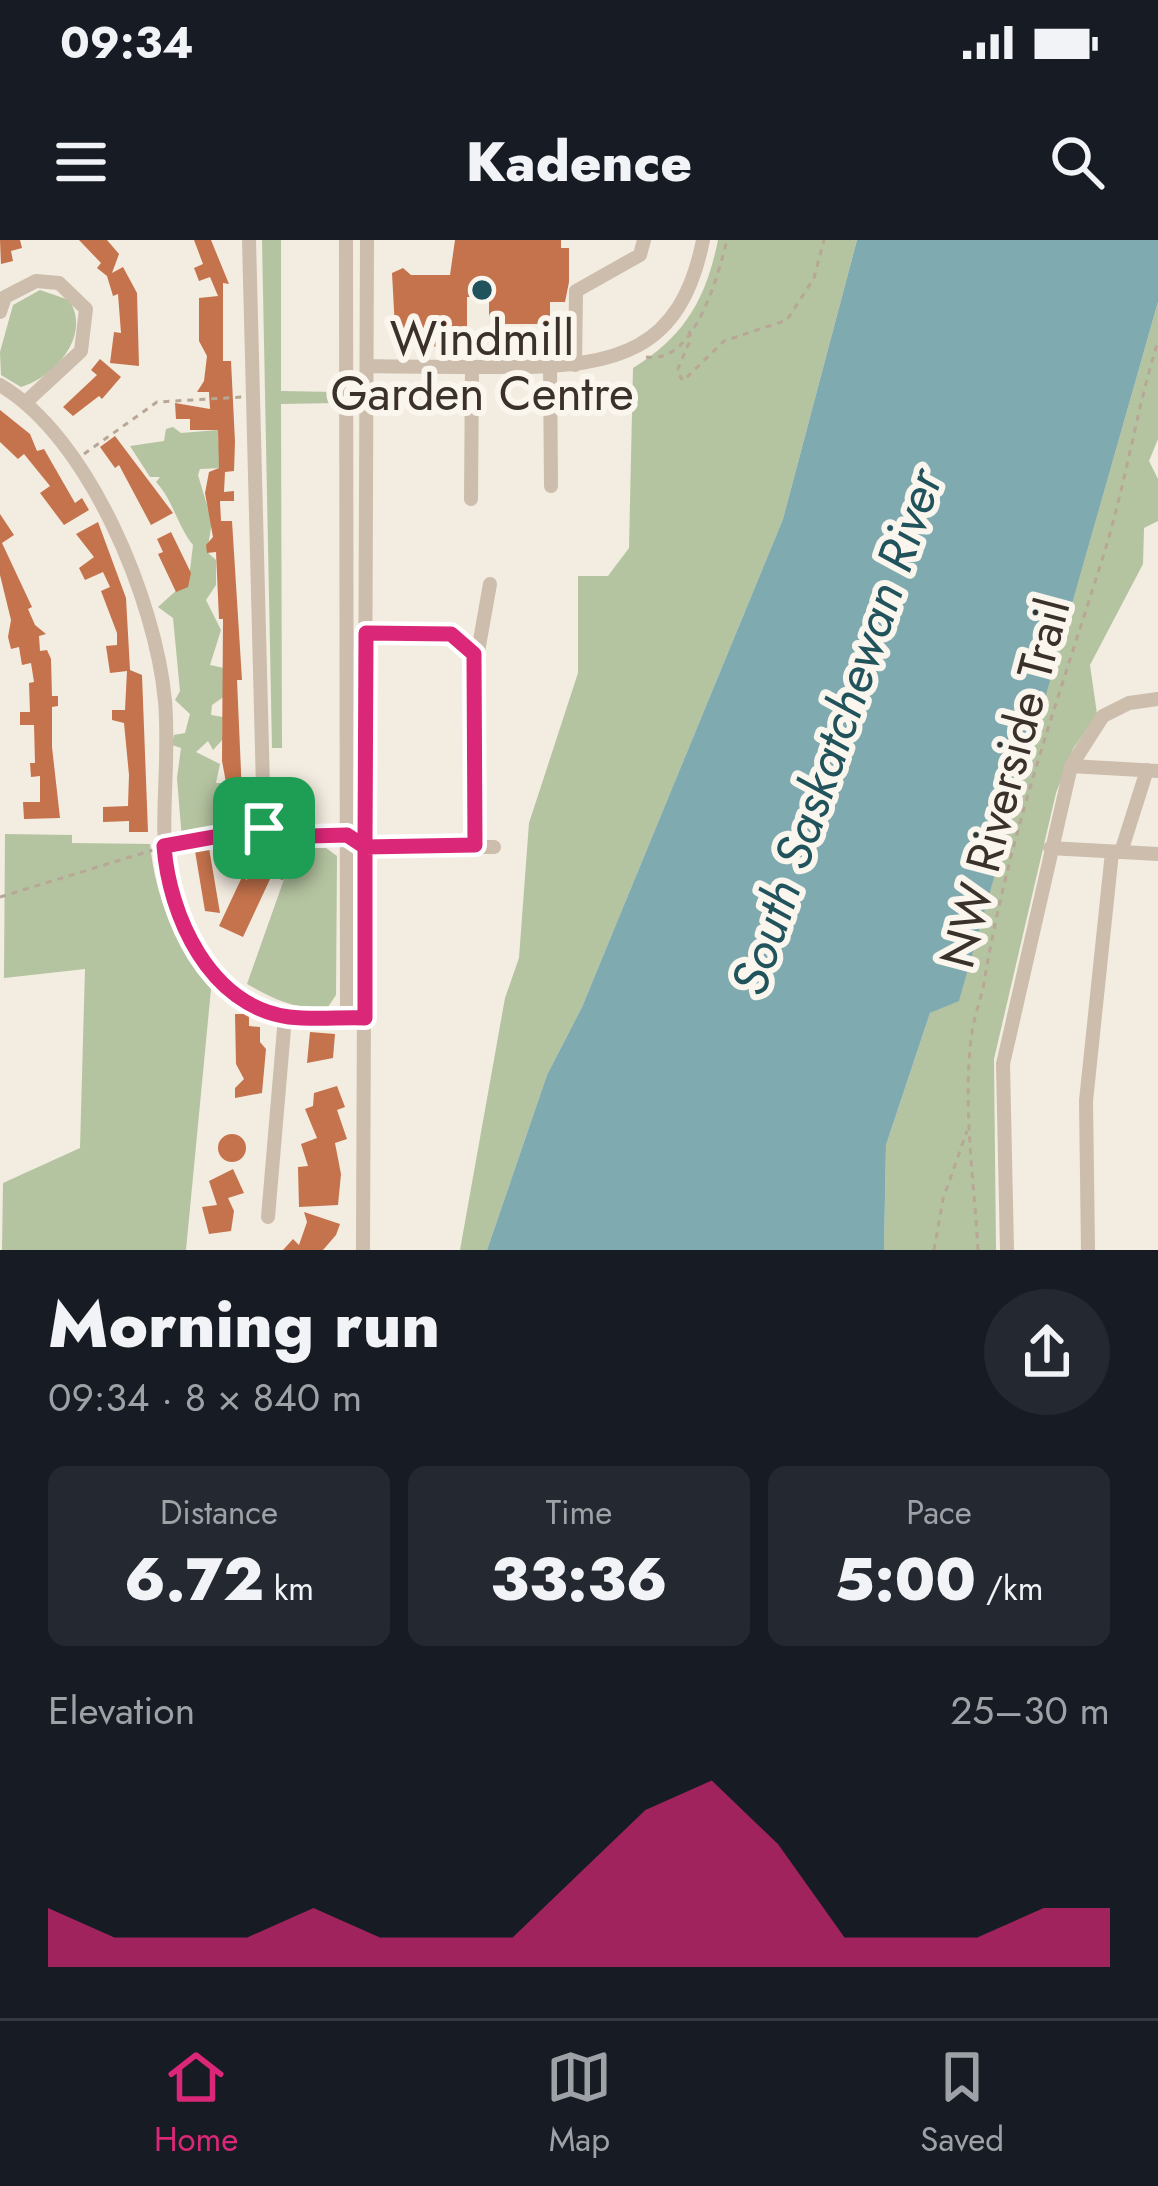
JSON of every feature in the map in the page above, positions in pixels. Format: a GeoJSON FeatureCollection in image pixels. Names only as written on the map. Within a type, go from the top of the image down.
{"type":"FeatureCollection","features":[{"type":"Feature","properties":{"kind":"street"},"geometry":{"type":"LineString","coordinates":[[249,240],[264,828],[271,837],[347,835],[365,847],[494,847]]}},
{"type":"Feature","properties":{"kind":"street"},"geometry":{"type":"LineString","coordinates":[[346,240],[347,1018]]}},
{"type":"Feature","properties":{"kind":"street"},"geometry":{"type":"LineString","coordinates":[[363,1250],[367,240]]}},
{"type":"Feature","properties":{"kind":"street"},"geometry":{"type":"LineString","coordinates":[[575,365],[576,291],[640,255],[644,240]]}},
{"type":"Feature","properties":{"kind":"street"},"geometry":{"type":"LineString","coordinates":[[367,366],[575,365],[623,355],[659,333],[688,295],[703,240]]}},
{"type":"Feature","properties":{"kind":"street"},"geometry":{"type":"LineString","coordinates":[[0,312],[5,297],[36,281],[59,283],[86,309],[81,350],[27,401]]}},
{"type":"Feature","properties":{"kind":"street"},"geometry":{"type":"LineString","coordinates":[[550,366],[550,486]]}},
{"type":"Feature","properties":{"kind":"street"},"geometry":{"type":"LineString","coordinates":[[471,500],[472,367]]}},
{"type":"Feature","properties":{"kind":"street"},"geometry":{"type":"LineString","coordinates":[[0,385],[27,401],[73,462],[118,533],[148,614],[165,702],[167,888],[193,944],[234,991],[285,1017],[365,1018]]}},
{"type":"Feature","properties":{"kind":"street"},"geometry":{"type":"LineString","coordinates":[[366,633],[451,634],[478,657],[490,584]]}},
{"type":"Feature","properties":{"kind":"street"},"geometry":{"type":"LineString","coordinates":[[474,654],[475,845]]}},
{"type":"Feature","properties":{"kind":"street"},"geometry":{"type":"LineString","coordinates":[[1006,1250],[1004,1064],[1071,766],[1103,716],[1129,703],[1158,699]]}},
{"type":"Feature","properties":{"kind":"street"},"geometry":{"type":"LineString","coordinates":[[1071,766],[1152,770],[1116,852],[1086,1101],[1088,1250]]}},
{"type":"Feature","properties":{"kind":"street"},"geometry":{"type":"LineString","coordinates":[[1049,848],[1158,854]]}},
{"type":"Feature","properties":{"kind":"street"},"geometry":{"type":"LineString","coordinates":[[268,1217],[285,1017]]}},
{"type":"Feature","properties":{"kind":"path"},"geometry":{"type":"LineString","coordinates":[[641,355],[663,356],[710,302],[727,240]]}},
{"type":"Feature","properties":{"kind":"path"},"geometry":{"type":"LineString","coordinates":[[688,331],[691,338],[677,370],[683,380],[724,341],[787,320],[814,278],[824,240]]}},
{"type":"Feature","properties":{"kind":"path","name":"NW Riverside Trail"},"geometry":{"type":"LineString","coordinates":[[977,1250],[969,1123],[971,1036],[1008,858],[1116,513],[1158,341]]}},
{"type":"Feature","properties":{"kind":"path"},"geometry":{"type":"LineString","coordinates":[[73,462],[157,402],[253,396]]}},
{"type":"Feature","properties":{"kind":"path"},"geometry":{"type":"LineString","coordinates":[[0,897],[164,846],[264,828]]}},
{"type":"Feature","properties":{"kind":"path"},"geometry":{"type":"LineString","coordinates":[[934,1250],[943,1199],[969,1123]]}},
{"type":"Feature","properties":{"kind":"green space"},"geometry":{"type":"Polygon","coordinates":[[[262,240],[281,240],[281,391],[337,392],[337,403],[281,404],[282,748],[272,748],[262,240]]]}},
{"type":"Feature","properties":{"kind":"green space"},"geometry":{"type":"Polygon","coordinates":[[[718,240],[857,240],[783,519],[582,1007],[547,1075],[487,1250],[460,1250],[505,998],[519,958],[529,823],[578,673],[578,576],[608,576],[629,548],[633,368],[667,343],[690,314],[707,280],[718,240]]]}},
{"type":"Feature","properties":{"kind":"green space"},"geometry":{"type":"Polygon","coordinates":[[[40,290],[69,300],[76,327],[57,364],[21,387],[1,375],[0,352],[13,305],[40,290]]]}},
{"type":"Feature","properties":{"kind":"green space"},"geometry":{"type":"Polygon","coordinates":[[[1158,302],[1158,439],[1149,461],[1158,479],[1158,521],[1144,528],[1143,564],[1090,665],[1097,714],[1073,749],[1056,793],[994,1059],[996,1250],[884,1250],[886,1145],[930,1013],[959,1000],[1158,302]]]}},
{"type":"Feature","properties":{"kind":"green space"},"geometry":{"type":"Polygon","coordinates":[[[173,427],[181,433],[218,430],[220,468],[200,469],[198,475],[212,522],[207,552],[216,560],[216,585],[206,600],[221,630],[210,665],[224,668],[225,696],[212,705],[211,715],[223,717],[222,735],[226,736],[213,750],[208,741],[196,752],[220,764],[216,783],[226,783],[233,820],[239,822],[232,830],[182,840],[177,778],[181,748],[172,745],[174,735],[185,733],[190,714],[175,700],[180,691],[173,618],[158,607],[189,579],[193,545],[156,482],[160,477],[150,477],[130,446],[164,441],[166,429],[173,427]]]}},
{"type":"Feature","properties":{"kind":"green space"},"geometry":{"type":"Polygon","coordinates":[[[5,834],[72,835],[72,843],[150,844],[170,921],[211,989],[186,1250],[2,1250],[3,1183],[80,1148],[85,969],[4,978],[5,834]]]}},
{"type":"Feature","properties":{"kind":"green space"},"geometry":{"type":"Polygon","coordinates":[[[326,848],[337,856],[336,995],[328,1007],[286,1003],[247,984],[294,851],[326,848]]]}},
{"type":"Feature","properties":{"kind":"water","name":"South Saskatchewan River"},"geometry":{"type":"Polygon","coordinates":[[[857,240],[1158,240],[1158,302],[959,1001],[930,1013],[886,1145],[884,1250],[487,1250],[547,1075],[582,1007],[783,519],[857,240]]]}},
{"type":"Feature","properties":{"kind":"building"},"geometry":{"type":"Polygon","coordinates":[[[0,240],[20,240],[22,248],[11,251],[13,261],[1,264],[0,240]]]}},
{"type":"Feature","properties":{"kind":"building"},"geometry":{"type":"Polygon","coordinates":[[[79,240],[107,240],[119,254],[112,273],[123,267],[137,293],[139,366],[110,363],[114,332],[121,333],[118,294],[113,296],[107,276],[97,268],[101,263],[79,240]]]}},
{"type":"Feature","properties":{"kind":"building"},"geometry":{"type":"Polygon","coordinates":[[[194,240],[211,240],[229,284],[223,283],[223,361],[231,361],[235,442],[234,471],[225,472],[224,492],[234,491],[234,501],[220,501],[221,521],[232,521],[242,680],[237,680],[243,817],[233,820],[222,761],[223,619],[219,619],[216,552],[207,553],[206,545],[213,537],[205,493],[209,472],[219,468],[218,430],[190,430],[190,419],[176,419],[175,403],[210,409],[209,392],[197,392],[204,381],[207,356],[199,341],[199,298],[218,296],[210,277],[199,281],[194,268],[203,264],[194,240]]]}},
{"type":"Feature","properties":{"kind":"building","name":"Windmill Garden Centre"},"geometry":{"type":"Polygon","coordinates":[[[455,240],[561,240],[561,248],[569,248],[569,282],[565,302],[550,302],[550,324],[489,324],[489,297],[467,297],[467,346],[396,347],[392,273],[403,268],[411,275],[450,275],[455,240]]]}},
{"type":"Feature","properties":{"kind":"building"},"geometry":{"type":"Polygon","coordinates":[[[100,359],[121,377],[102,399],[99,396],[73,416],[63,407],[97,375],[91,370],[100,359]]]}},
{"type":"Feature","properties":{"kind":"building"},"geometry":{"type":"Polygon","coordinates":[[[0,410],[30,434],[37,451],[44,449],[75,503],[82,498],[89,510],[64,525],[40,493],[50,486],[24,454],[18,459],[0,442],[0,410]]]}},
{"type":"Feature","properties":{"kind":"building"},"geometry":{"type":"Polygon","coordinates":[[[115,436],[173,513],[151,525],[119,465],[115,468],[100,447],[115,436]]]}},
{"type":"Feature","properties":{"kind":"building"},"geometry":{"type":"Polygon","coordinates":[[[0,514],[14,535],[2,543],[32,607],[28,609],[35,625],[46,634],[39,636],[40,651],[47,650],[51,659],[52,696],[58,696],[58,706],[52,707],[52,747],[60,818],[24,819],[23,802],[40,802],[40,776],[31,777],[34,725],[20,725],[20,712],[30,712],[29,683],[34,682],[31,663],[22,665],[19,647],[11,649],[8,637],[11,620],[0,575],[0,514]]]}},
{"type":"Feature","properties":{"kind":"building"},"geometry":{"type":"Polygon","coordinates":[[[98,522],[126,598],[130,670],[142,675],[148,832],[129,832],[129,821],[103,822],[103,807],[128,806],[129,775],[124,723],[112,720],[112,710],[125,710],[127,671],[110,673],[106,646],[117,645],[117,633],[101,591],[110,587],[103,572],[85,580],[79,568],[94,557],[76,534],[98,522]]]}},
{"type":"Feature","properties":{"kind":"building"},"geometry":{"type":"Polygon","coordinates":[[[171,532],[191,573],[188,587],[176,592],[158,554],[163,552],[157,539],[171,532]]]}},
{"type":"Feature","properties":{"kind":"building"},"geometry":{"type":"Polygon","coordinates":[[[208,842],[220,913],[205,911],[194,845],[208,842]]]}},
{"type":"Feature","properties":{"kind":"building"},"geometry":{"type":"Polygon","coordinates":[[[256,850],[289,860],[283,880],[271,877],[243,937],[219,926],[242,877],[247,880],[256,850]]]}},
{"type":"Feature","properties":{"kind":"building"},"geometry":{"type":"Polygon","coordinates":[[[235,1014],[249,1014],[249,1026],[260,1027],[260,1042],[266,1049],[262,1093],[235,1098],[235,1088],[244,1079],[236,1064],[235,1014]]]}},
{"type":"Feature","properties":{"kind":"building"},"geometry":{"type":"Polygon","coordinates":[[[310,1032],[335,1034],[333,1058],[307,1063],[310,1032]]]}},
{"type":"Feature","properties":{"kind":"building"},"geometry":{"type":"Polygon","coordinates":[[[337,1086],[345,1107],[337,1110],[347,1139],[335,1143],[341,1174],[338,1205],[299,1207],[298,1167],[308,1166],[301,1144],[317,1138],[305,1109],[313,1106],[314,1093],[337,1086]]]}},
{"type":"Feature","properties":{"kind":"building"},"geometry":{"type":"Polygon","coordinates":[[[232,1134],[242,1138],[246,1148],[242,1158],[232,1162],[222,1158],[218,1148],[222,1138],[232,1134]]]}},
{"type":"Feature","properties":{"kind":"building"},"geometry":{"type":"Polygon","coordinates":[[[233,1169],[244,1193],[228,1198],[234,1211],[231,1231],[209,1234],[202,1207],[217,1205],[209,1181],[233,1169]]]}},
{"type":"Feature","properties":{"kind":"building"},"geometry":{"type":"Polygon","coordinates":[[[304,1212],[340,1224],[336,1235],[323,1250],[283,1250],[293,1239],[299,1245],[307,1222],[304,1212]]]}},
{"type":"Feature","properties":{"kind":"place","name":"Windmill Garden Centre"},"geometry":{"type":"Point","coordinates":[482,290]}},
{"type":"Feature","properties":{"kind":"route"},"geometry":{"type":"LineString","coordinates":[[264,828],[188,838],[164,846],[167,888],[183,930],[213,972],[261,1006],[285,1017],[365,1018],[365,847],[475,845],[474,654],[451,634],[366,633],[365,847],[347,835],[271,837],[264,828]]}}]}
